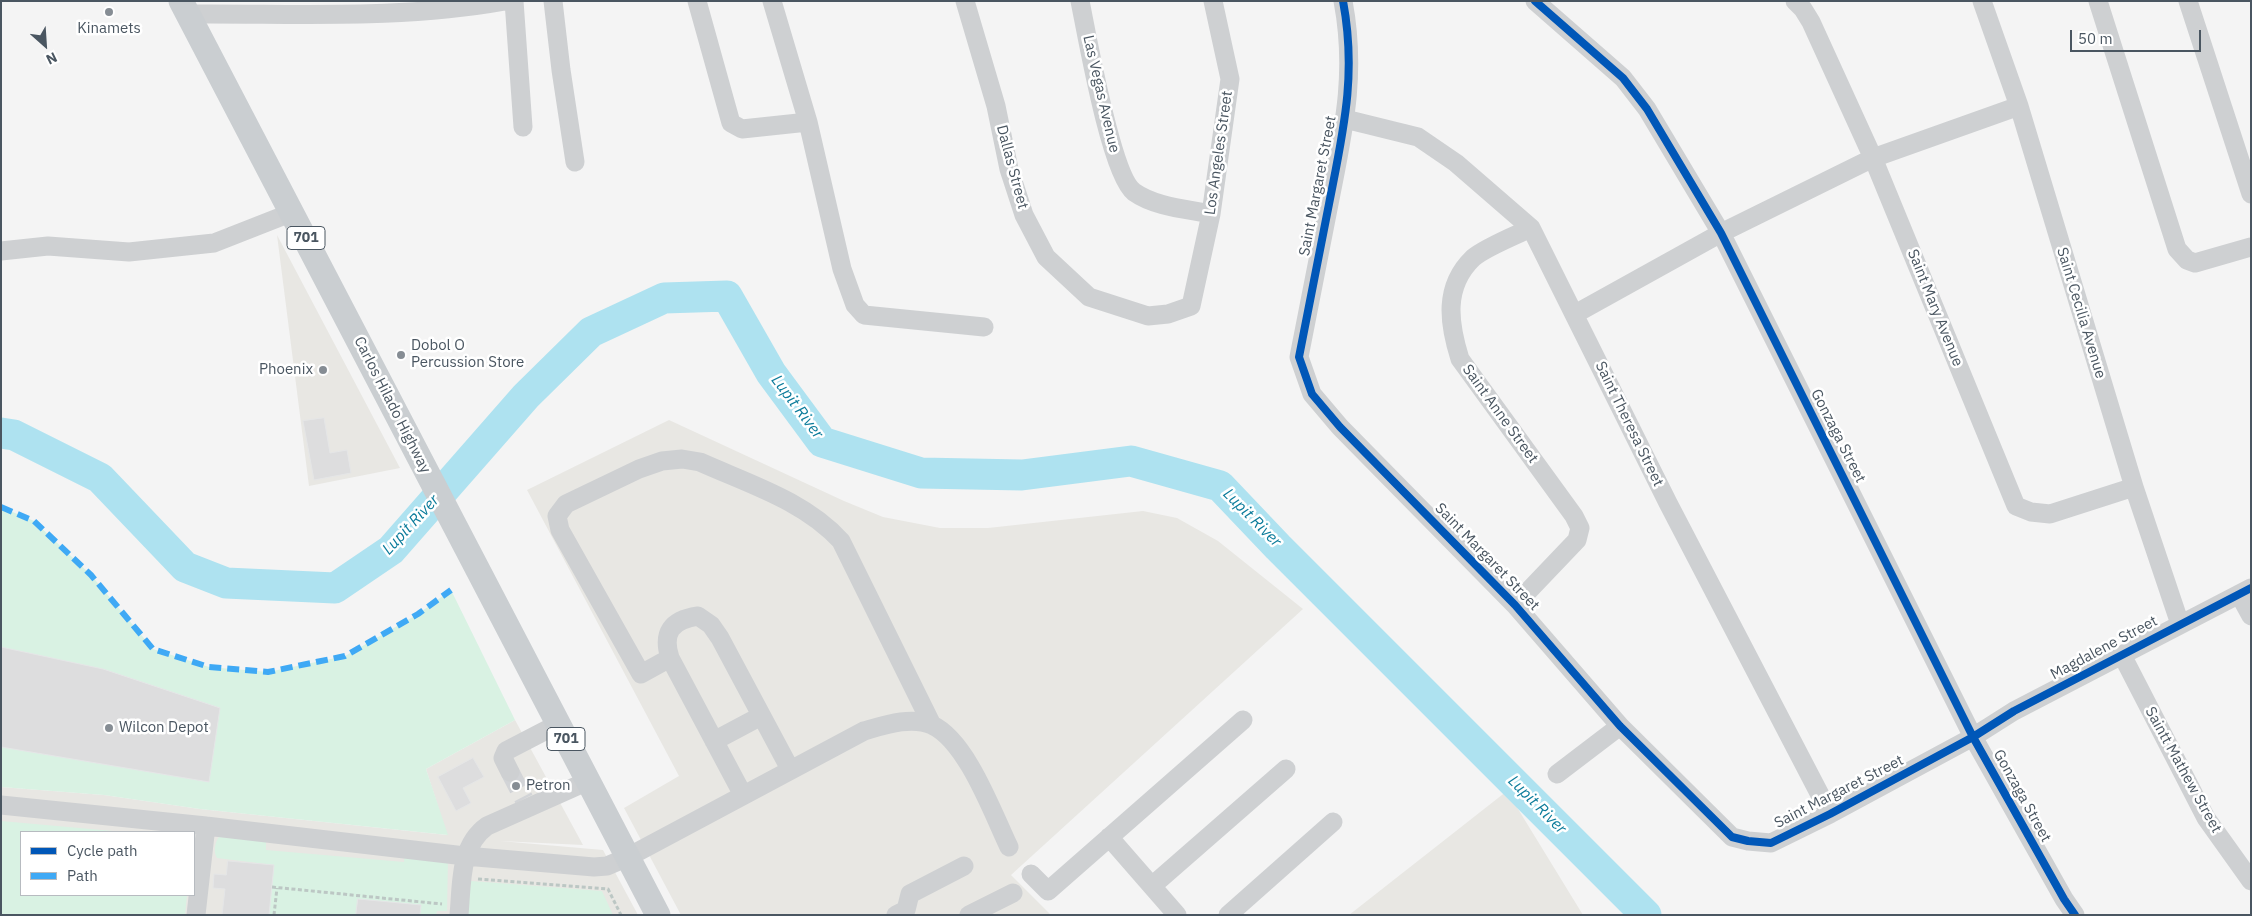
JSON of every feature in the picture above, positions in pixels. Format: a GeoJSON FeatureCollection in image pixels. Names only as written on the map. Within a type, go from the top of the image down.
{"type":"FeatureCollection","features":[{"type":"Feature","properties":{"kind":"main road","name":"Carlos Hilado Highway"},"geometry":{"type":"LineString","coordinates":[[185,7],[658,915]]}},
{"type":"Feature","properties":{"kind":"street"},"geometry":{"type":"LineString","coordinates":[[185,7],[460,9],[505,1]]}},
{"type":"Feature","properties":{"kind":"street"},"geometry":{"type":"LineString","coordinates":[[514,1],[523,127]]}},
{"type":"Feature","properties":{"kind":"street"},"geometry":{"type":"LineString","coordinates":[[553,1],[575,162]]}},
{"type":"Feature","properties":{"kind":"street"},"geometry":{"type":"LineString","coordinates":[[697,1],[731,123],[742,129],[808,122]]}},
{"type":"Feature","properties":{"kind":"street"},"geometry":{"type":"LineString","coordinates":[[772,1],[808,122],[842,268],[855,305],[864,314],[984,327]]}},
{"type":"Feature","properties":{"kind":"street","name":"Dallas Street"},"geometry":{"type":"LineString","coordinates":[[965,1],[996,106],[1009,169],[1024,215],[1046,257],[1089,298],[1148,316],[1168,314],[1191,306]]}},
{"type":"Feature","properties":{"kind":"street","name":"Las Vegas Avenue"},"geometry":{"type":"LineString","coordinates":[[1080,1],[1114,156],[1132,191],[1151,201],[1211,214]]}},
{"type":"Feature","properties":{"kind":"street","name":"Los Angeles Street"},"geometry":{"type":"LineString","coordinates":[[1191,306],[1211,214],[1230,79],[1213,1]]}},
{"type":"Feature","properties":{"kind":"street","name":"Saint Margaret Street"},"geometry":{"type":"LineString","coordinates":[[1343,1],[1349,31],[1350,74],[1345,119],[1299,357],[1312,394],[1340,427],[1515,605],[1620,726],[1732,837],[1748,841],[1771,843],[1830,814],[1973,737]]}},
{"type":"Feature","properties":{"kind":"street","name":"Gonzaga Street"},"geometry":{"type":"LineString","coordinates":[[1535,1],[1623,78],[1647,109],[1720,233],[1973,737],[2064,899],[2075,915]]}},
{"type":"Feature","properties":{"kind":"street","name":"Saint Mary Avenue"},"geometry":{"type":"LineString","coordinates":[[1794,1],[1803,9],[1811,22],[1873,158],[2016,506],[2031,512],[2050,514],[2134,487]]}},
{"type":"Feature","properties":{"kind":"street","name":"Saint Cecilia Avenue"},"geometry":{"type":"LineString","coordinates":[[1982,1],[2019,106],[2134,487],[2180,624]]}},
{"type":"Feature","properties":{"kind":"street"},"geometry":{"type":"LineString","coordinates":[[2098,1],[2177,249],[2186,260],[2195,263],[2251,247]]}},
{"type":"Feature","properties":{"kind":"street"},"geometry":{"type":"LineString","coordinates":[[2188,1],[2251,194]]}},
{"type":"Feature","properties":{"kind":"street"},"geometry":{"type":"LineString","coordinates":[[1575,314],[1720,233],[1873,158],[2019,106]]}},
{"type":"Feature","properties":{"kind":"street","name":"Saint Theresa Street"},"geometry":{"type":"LineString","coordinates":[[1345,119],[1418,137],[1456,164],[1531,228],[1668,504],[1830,814]]}},
{"type":"Feature","properties":{"kind":"street"},"geometry":{"type":"LineString","coordinates":[[1,251],[26,250],[48,246],[129,252],[214,243],[293,212]]}},
{"type":"Feature","properties":{"kind":"street","name":"Saint Anne Street"},"geometry":{"type":"LineString","coordinates":[[1515,605],[1578,540],[1580,528],[1574,516],[1460,359],[1453,334],[1450,311],[1458,276],[1474,257],[1531,228]]}},
{"type":"Feature","properties":{"kind":"street"},"geometry":{"type":"LineString","coordinates":[[1,265],[26,250]]}},
{"type":"Feature","properties":{"kind":"street"},"geometry":{"type":"LineString","coordinates":[[670,658],[640,674],[560,530],[557,516],[566,504],[639,469],[662,461],[682,459],[700,462],[801,508],[828,527],[844,547],[932,725]]}},
{"type":"Feature","properties":{"kind":"street"},"geometry":{"type":"LineString","coordinates":[[2245,591],[2251,616]]}},
{"type":"Feature","properties":{"kind":"street","name":"Magdalene Street"},"geometry":{"type":"LineString","coordinates":[[1973,737],[2014,711],[2245,591]]}},
{"type":"Feature","properties":{"kind":"street"},"geometry":{"type":"LineString","coordinates":[[743,795],[670,658],[666,645],[667,635],[673,626],[685,618],[698,616],[711,625],[720,638],[790,770]]}},
{"type":"Feature","properties":{"kind":"street","name":"Saintt Mathew Street"},"geometry":{"type":"LineString","coordinates":[[2122,655],[2206,818],[2251,881]]}},
{"type":"Feature","properties":{"kind":"street"},"geometry":{"type":"LineString","coordinates":[[714,741],[761,716]]}},
{"type":"Feature","properties":{"kind":"street"},"geometry":{"type":"LineString","coordinates":[[1030,874],[1048,891],[1243,720]]}},
{"type":"Feature","properties":{"kind":"street"},"geometry":{"type":"LineString","coordinates":[[1,805],[206,826],[465,856],[582,867],[606,866],[628,857],[864,731],[899,722],[915,721],[932,725],[946,735],[968,763],[1009,847]]}},
{"type":"Feature","properties":{"kind":"street"},"geometry":{"type":"LineString","coordinates":[[510,772],[503,758],[506,751],[558,724]]}},
{"type":"Feature","properties":{"kind":"street"},"geometry":{"type":"LineString","coordinates":[[1557,774],[1620,726]]}},
{"type":"Feature","properties":{"kind":"street"},"geometry":{"type":"LineString","coordinates":[[1152,886],[1286,768]]}},
{"type":"Feature","properties":{"kind":"street"},"geometry":{"type":"LineString","coordinates":[[459,910],[465,856],[477,834],[526,803],[588,781]]}},
{"type":"Feature","properties":{"kind":"street"},"geometry":{"type":"LineString","coordinates":[[1228,915],[1333,822]]}},
{"type":"Feature","properties":{"kind":"street"},"geometry":{"type":"LineString","coordinates":[[196,915],[206,826]]}},
{"type":"Feature","properties":{"kind":"street"},"geometry":{"type":"LineString","coordinates":[[1109,837],[1177,915]]}},
{"type":"Feature","properties":{"kind":"street"},"geometry":{"type":"LineString","coordinates":[[896,915],[906,910],[910,894],[964,866]]}},
{"type":"Feature","properties":{"kind":"street"},"geometry":{"type":"LineString","coordinates":[[969,915],[1013,893]]}},
{"type":"Feature","properties":{"kind":"path"},"geometry":{"type":"LineString","coordinates":[[463,878],[608,889],[621,915]]}},
{"type":"Feature","properties":{"kind":"path"},"geometry":{"type":"LineString","coordinates":[[272,887],[459,910]]}},
{"type":"Feature","properties":{"kind":"path"},"geometry":{"type":"LineString","coordinates":[[274,915],[277,888]]}},
{"type":"Feature","properties":{"kind":"shaded area"},"geometry":{"type":"Polygon","coordinates":[[[277,235],[400,468],[309,486],[277,235]]]}},
{"type":"Feature","properties":{"kind":"shaded area"},"geometry":{"type":"Polygon","coordinates":[[[669,420],[844,501],[883,517],[940,528],[988,528],[1143,511],[1177,518],[1218,541],[1303,609],[1011,875],[1051,915],[681,915],[624,808],[679,776],[527,490],[669,420]]]}},
{"type":"Feature","properties":{"kind":"shaded area"},"geometry":{"type":"Polygon","coordinates":[[[515,720],[583,845],[500,841],[603,850],[638,915],[1,915],[1,787],[104,795],[200,809],[447,835],[426,769],[515,720]]]}},
{"type":"Feature","properties":{"kind":"shaded area"},"geometry":{"type":"Polygon","coordinates":[[[1507,791],[1583,915],[1349,915],[1507,791]]]}},
{"type":"Feature","properties":{"kind":"green space"},"geometry":{"type":"Polygon","coordinates":[[[1,507],[34,521],[91,575],[153,649],[209,667],[268,672],[345,656],[418,614],[451,590],[515,720],[426,769],[448,835],[200,809],[104,795],[1,787],[1,507]]]}},
{"type":"Feature","properties":{"kind":"green space"},"geometry":{"type":"Polygon","coordinates":[[[1,821],[113,831],[20,831],[20,896],[187,896],[185,915],[1,915],[1,821]]]}},
{"type":"Feature","properties":{"kind":"green space"},"geometry":{"type":"Polygon","coordinates":[[[219,837],[266,840],[266,850],[404,862],[405,853],[448,858],[447,911],[437,911],[436,915],[410,915],[410,904],[358,899],[356,915],[269,915],[274,865],[217,858],[215,847],[219,837]]]}},
{"type":"Feature","properties":{"kind":"green space"},"geometry":{"type":"Polygon","coordinates":[[[471,881],[602,891],[613,915],[467,915],[471,881]]]}},
{"type":"Feature","properties":{"kind":"building"},"geometry":{"type":"Polygon","coordinates":[[[324,418],[330,453],[347,450],[351,473],[314,480],[303,421],[324,418]]]}},
{"type":"Feature","properties":{"kind":"building","name":"Wilcon Depot"},"geometry":{"type":"Polygon","coordinates":[[[1,647],[103,669],[220,708],[209,782],[1,747],[1,647]]]}},
{"type":"Feature","properties":{"kind":"building"},"geometry":{"type":"Polygon","coordinates":[[[473,758],[484,777],[463,788],[471,803],[456,811],[438,777],[473,758]]]}},
{"type":"Feature","properties":{"kind":"building"},"geometry":{"type":"Polygon","coordinates":[[[228,861],[274,865],[269,915],[222,915],[225,889],[213,888],[214,874],[226,875],[228,861]]]}},
{"type":"Feature","properties":{"kind":"building"},"geometry":{"type":"Polygon","coordinates":[[[358,899],[421,905],[420,915],[356,915],[358,899]]]}},
{"type":"Feature","properties":{"kind":"waterway","name":"Lupit River"},"geometry":{"type":"LineString","coordinates":[[1,433],[14,435],[100,478],[185,567],[226,583],[335,588],[391,550],[526,396],[591,332],[664,298],[727,296],[771,373],[822,442],[921,473],[1022,475],[1131,461],[1220,486],[1278,547],[1646,915]]}},
{"type":"Feature","properties":{"kind":"tunnel"},"geometry":{"type":"LineString","coordinates":[[510,772],[524,799]]}},
{"type":"Feature","properties":{"kind":"marked path"},"geometry":{"type":"LineString","coordinates":[[1,507],[34,521],[91,575],[153,649],[209,667],[268,672],[345,656],[418,614],[451,590]]}},
{"type":"Feature","properties":{"kind":"cycle path"},"geometry":{"type":"LineString","coordinates":[[1343,1],[1349,54],[1343,128],[1299,357],[1312,394],[1340,427],[1515,605],[1620,726],[1732,837],[1748,841],[1771,843],[1830,814],[1973,737],[2014,711],[2251,588]]}},
{"type":"Feature","properties":{"kind":"cycle path"},"geometry":{"type":"LineString","coordinates":[[1535,1],[1623,78],[1647,109],[1721,233],[1973,737],[2064,899],[2075,915]]}},
{"type":"Feature","properties":{"kind":"place","name":"Kinamets"},"geometry":{"type":"Point","coordinates":[109,12]}},
{"type":"Feature","properties":{"kind":"place","name":"Dobol O Percussion Store"},"geometry":{"type":"Point","coordinates":[401,355]}},
{"type":"Feature","properties":{"kind":"place","name":"Phoenix"},"geometry":{"type":"Point","coordinates":[323,370]}},
{"type":"Feature","properties":{"kind":"place","name":"Wilcon Depot"},"geometry":{"type":"Point","coordinates":[109,728]}},
{"type":"Feature","properties":{"kind":"place","name":"Petron"},"geometry":{"type":"Point","coordinates":[516,786]}}]}
